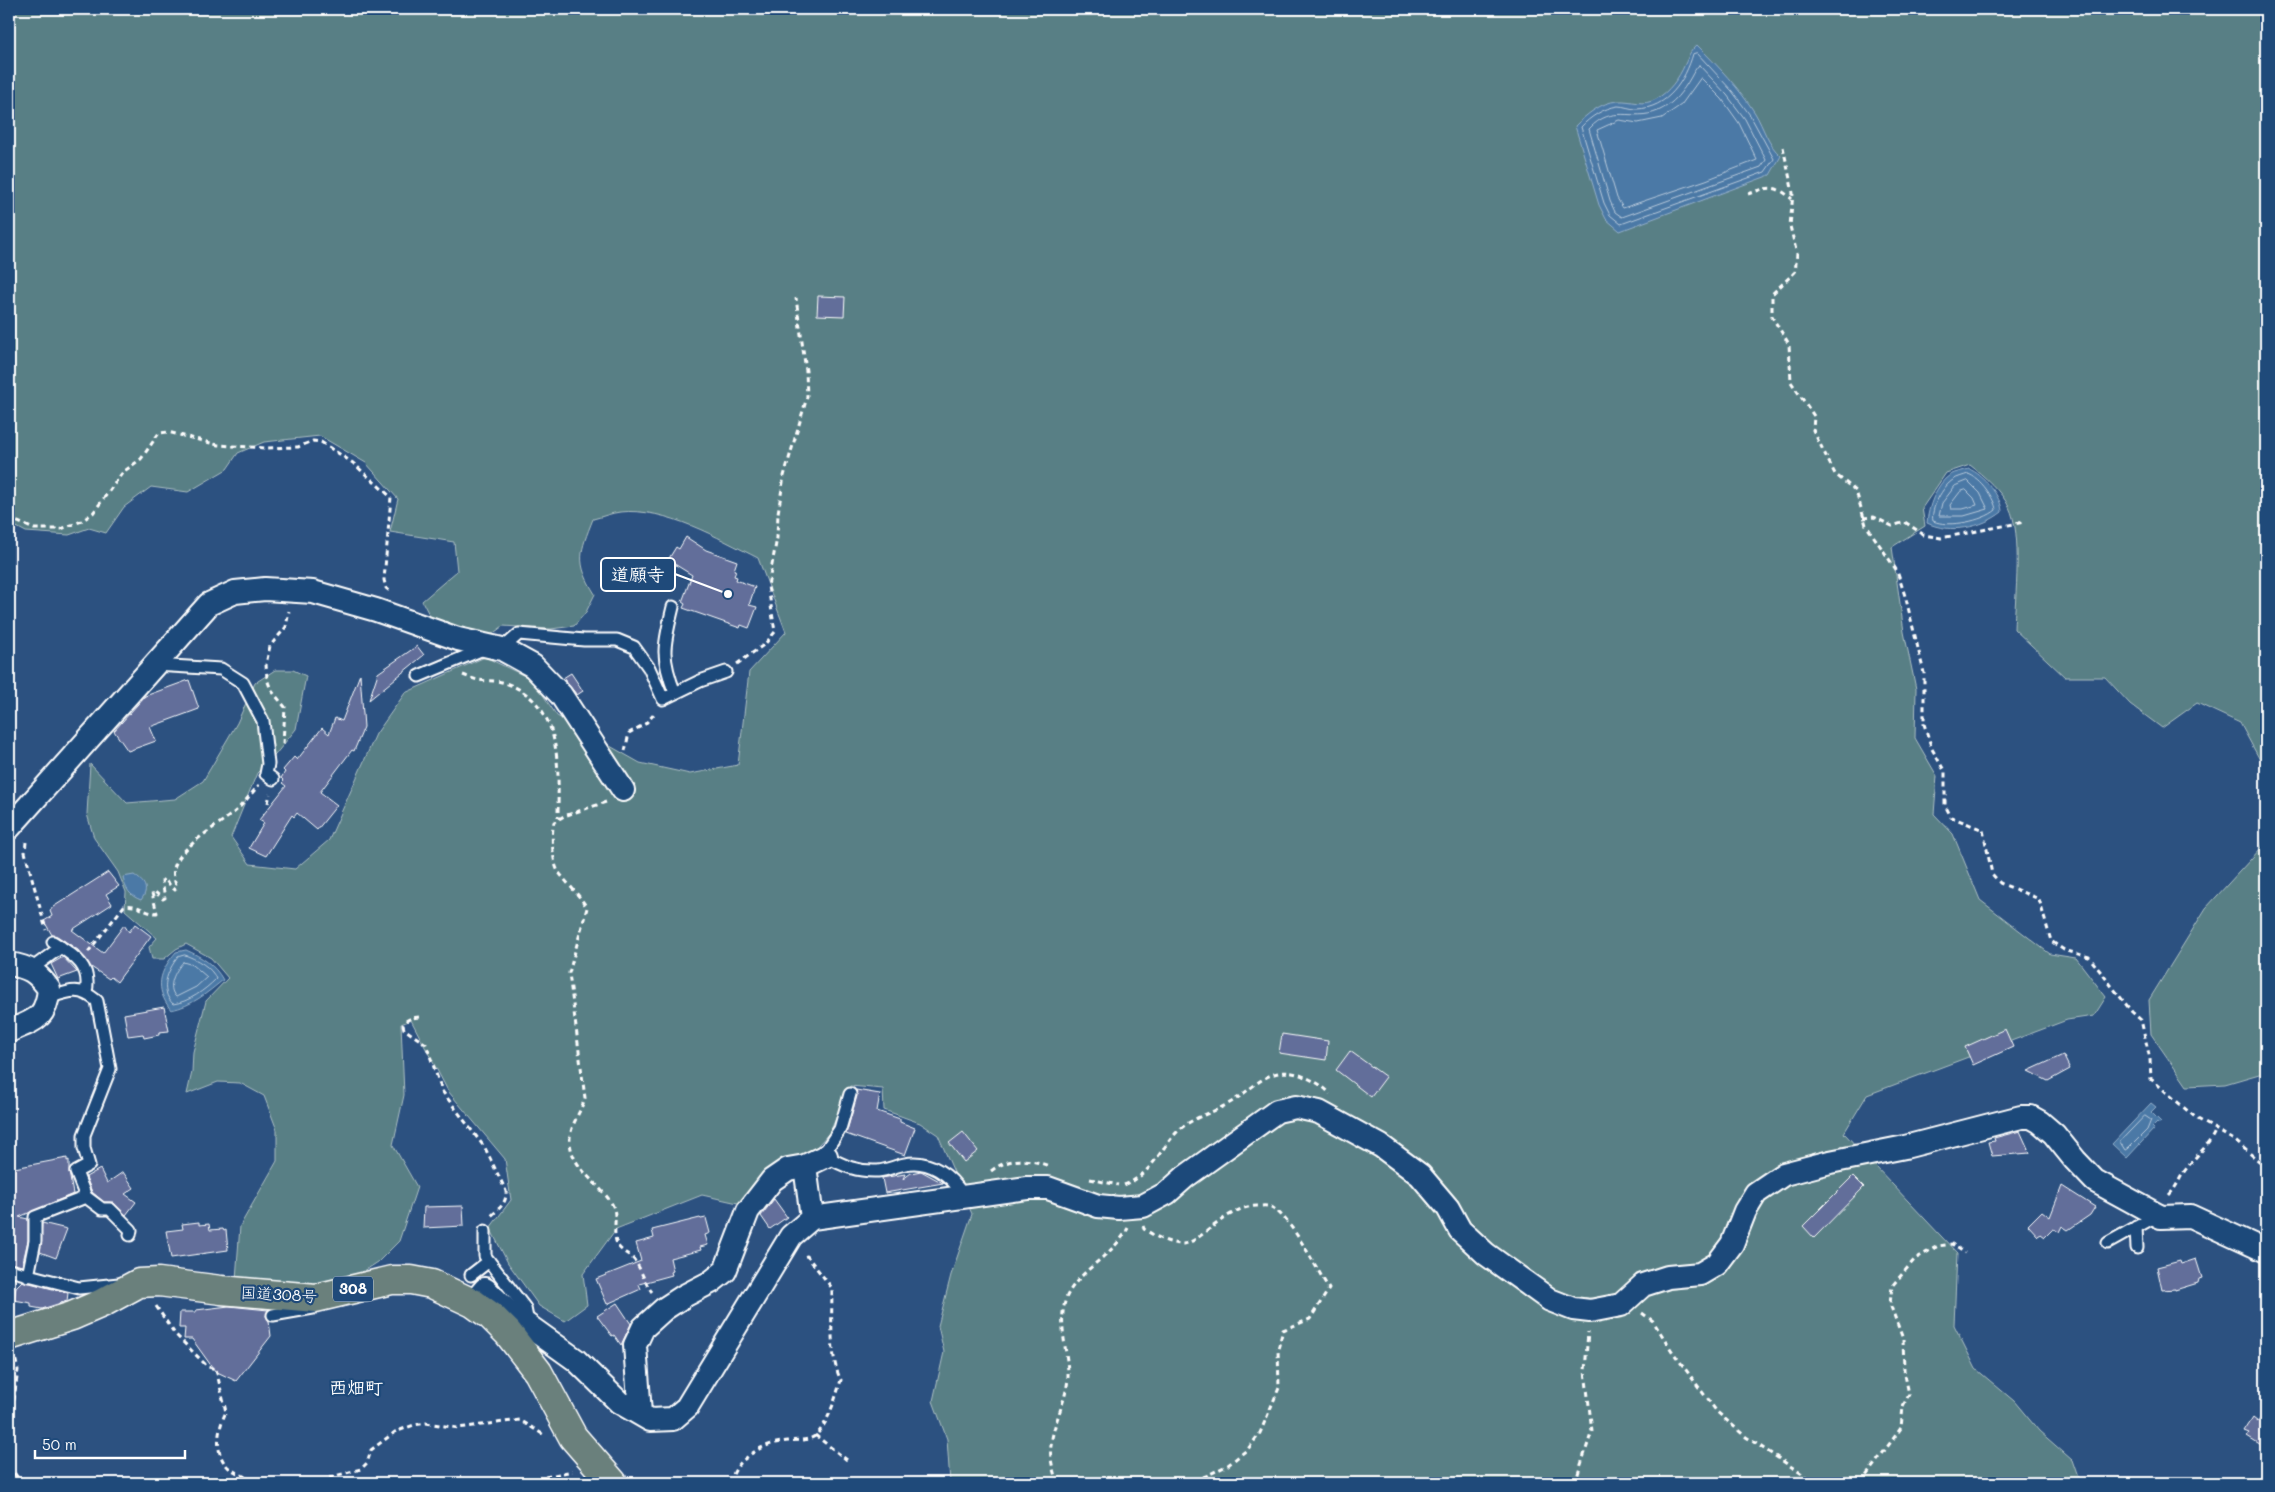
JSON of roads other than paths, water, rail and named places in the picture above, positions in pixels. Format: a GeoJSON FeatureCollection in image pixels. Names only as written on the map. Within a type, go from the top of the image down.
{"type":"FeatureCollection","features":[{"type":"Feature","properties":{"kind":"highway","name":"国道308号"},"geometry":{"type":"LineString","coordinates":[[12,1344],[139,1283],[159,1282],[221,1290],[316,1298],[392,1280],[411,1280],[432,1284],[473,1303],[491,1316],[524,1351],[538,1372],[573,1437],[609,1479]]}},
{"type":"Feature","properties":{"kind":"street"},"geometry":{"type":"LineString","coordinates":[[13,823],[209,604],[235,592],[265,589],[314,592],[376,610],[458,639],[496,648],[533,666],[561,695],[623,790]]}},
{"type":"Feature","properties":{"kind":"street"},"geometry":{"type":"LineString","coordinates":[[9,964],[24,966],[39,975],[49,989],[47,1004],[40,1016],[9,1031]]}},
{"type":"Feature","properties":{"kind":"street"},"geometry":{"type":"LineString","coordinates":[[473,1303],[485,1289],[509,1312],[576,1360],[619,1402],[650,1420],[673,1419],[686,1407],[791,1236],[812,1218],[1027,1188],[1048,1188],[1098,1206],[1143,1206],[1167,1193],[1185,1177],[1277,1111],[1296,1107],[1319,1112],[1381,1146],[1420,1175],[1448,1208],[1460,1230],[1486,1254],[1550,1300],[1573,1309],[1590,1311],[1621,1305],[1644,1285],[1668,1277],[1700,1274],[1716,1264],[1732,1244],[1745,1211],[1756,1193],[1784,1174],[1830,1162],[1905,1147],[2022,1117],[2031,1117],[2054,1134],[2074,1160],[2096,1181],[2161,1217],[2190,1216],[2266,1252]]}},
{"type":"Feature","properties":{"kind":"street"},"geometry":{"type":"LineString","coordinates":[[640,1414],[635,1345],[643,1328],[672,1304],[710,1282],[725,1270],[744,1219],[772,1180],[788,1169],[805,1166],[826,1156]]}},
{"type":"Feature","properties":{"kind":"street"},"geometry":{"type":"LineString","coordinates":[[805,1166],[812,1218]]}},
{"type":"Feature","properties":{"kind":"lane"},"geometry":{"type":"LineString","coordinates":[[673,607],[664,648],[668,674],[675,693]]}},
{"type":"Feature","properties":{"kind":"lane"},"geometry":{"type":"LineString","coordinates":[[418,676],[496,648],[518,634],[584,640],[617,640],[634,646],[649,668],[663,699],[726,672]]}},
{"type":"Feature","properties":{"kind":"lane"},"geometry":{"type":"LineString","coordinates":[[153,665],[221,669],[243,683],[263,721],[269,777]]}},
{"type":"Feature","properties":{"kind":"lane"},"geometry":{"type":"LineString","coordinates":[[30,970],[57,944],[80,962],[89,981],[86,992]]}},
{"type":"Feature","properties":{"kind":"lane"},"geometry":{"type":"LineString","coordinates":[[48,998],[69,991],[86,992],[97,1001],[110,1069],[84,1135],[84,1148],[89,1165],[76,1172],[86,1197],[102,1209],[110,1209],[131,1230],[130,1235]]}},
{"type":"Feature","properties":{"kind":"lane"},"geometry":{"type":"LineString","coordinates":[[850,1094],[843,1121],[826,1150],[826,1156],[846,1168],[862,1170],[878,1171],[905,1164],[933,1167],[945,1174],[968,1195]]}},
{"type":"Feature","properties":{"kind":"lane"},"geometry":{"type":"LineString","coordinates":[[28,1276],[35,1241],[35,1217],[86,1197]]}},
{"type":"Feature","properties":{"kind":"lane"},"geometry":{"type":"LineString","coordinates":[[2108,1243],[2158,1215]]}},
{"type":"Feature","properties":{"kind":"lane"},"geometry":{"type":"LineString","coordinates":[[2136,1227],[2137,1248]]}},
{"type":"Feature","properties":{"kind":"lane"},"geometry":{"type":"LineString","coordinates":[[485,1231],[485,1256],[525,1308],[528,1325]]}},
{"type":"Feature","properties":{"kind":"lane"},"geometry":{"type":"LineString","coordinates":[[471,1275],[489,1261]]}},
{"type":"Feature","properties":{"kind":"lane"},"geometry":{"type":"LineString","coordinates":[[9,1270],[79,1288],[122,1284],[128,1289]]}},
{"type":"Feature","properties":{"kind":"lane"},"geometry":{"type":"LineString","coordinates":[[273,1315],[328,1306],[335,1294]]}},
{"type":"Feature","properties":{"kind":"water"},"geometry":{"type":"Polygon","coordinates":[[[1697,45],[1742,95],[1755,113],[1772,146],[1781,156],[1770,175],[1620,231],[1606,219],[1599,205],[1575,126],[1600,106],[1618,101],[1647,103],[1661,96],[1677,79],[1691,52],[1697,45]]]}},
{"type":"Feature","properties":{"kind":"water"},"geometry":{"type":"Polygon","coordinates":[[[1969,469],[1980,476],[1991,487],[1999,500],[2002,512],[1985,522],[1966,528],[1946,528],[1927,523],[1931,504],[1941,484],[1950,475],[1969,469]]]}},
{"type":"Feature","properties":{"kind":"water"},"geometry":{"type":"Polygon","coordinates":[[[134,875],[145,886],[144,896],[141,900],[131,894],[124,881],[123,877],[134,875]]]}},
{"type":"Feature","properties":{"kind":"water"},"geometry":{"type":"Polygon","coordinates":[[[186,950],[208,962],[223,980],[192,1002],[171,1010],[162,994],[162,973],[176,952],[186,950]]]}},
{"type":"Feature","properties":{"kind":"water"},"geometry":{"type":"Polygon","coordinates":[[[2151,1103],[2156,1107],[2151,1112],[2161,1122],[2159,1124],[2157,1122],[2152,1127],[2154,1129],[2127,1158],[2112,1144],[2151,1103]]]}},
{"type":"Feature","properties":{"kind":"place","name":"道願寺"},"geometry":{"type":"Point","coordinates":[728,594]}},
{"type":"Feature","properties":{"kind":"district","name":"西畑町"},"geometry":{"type":"Point","coordinates":[356,1388]}}]}
